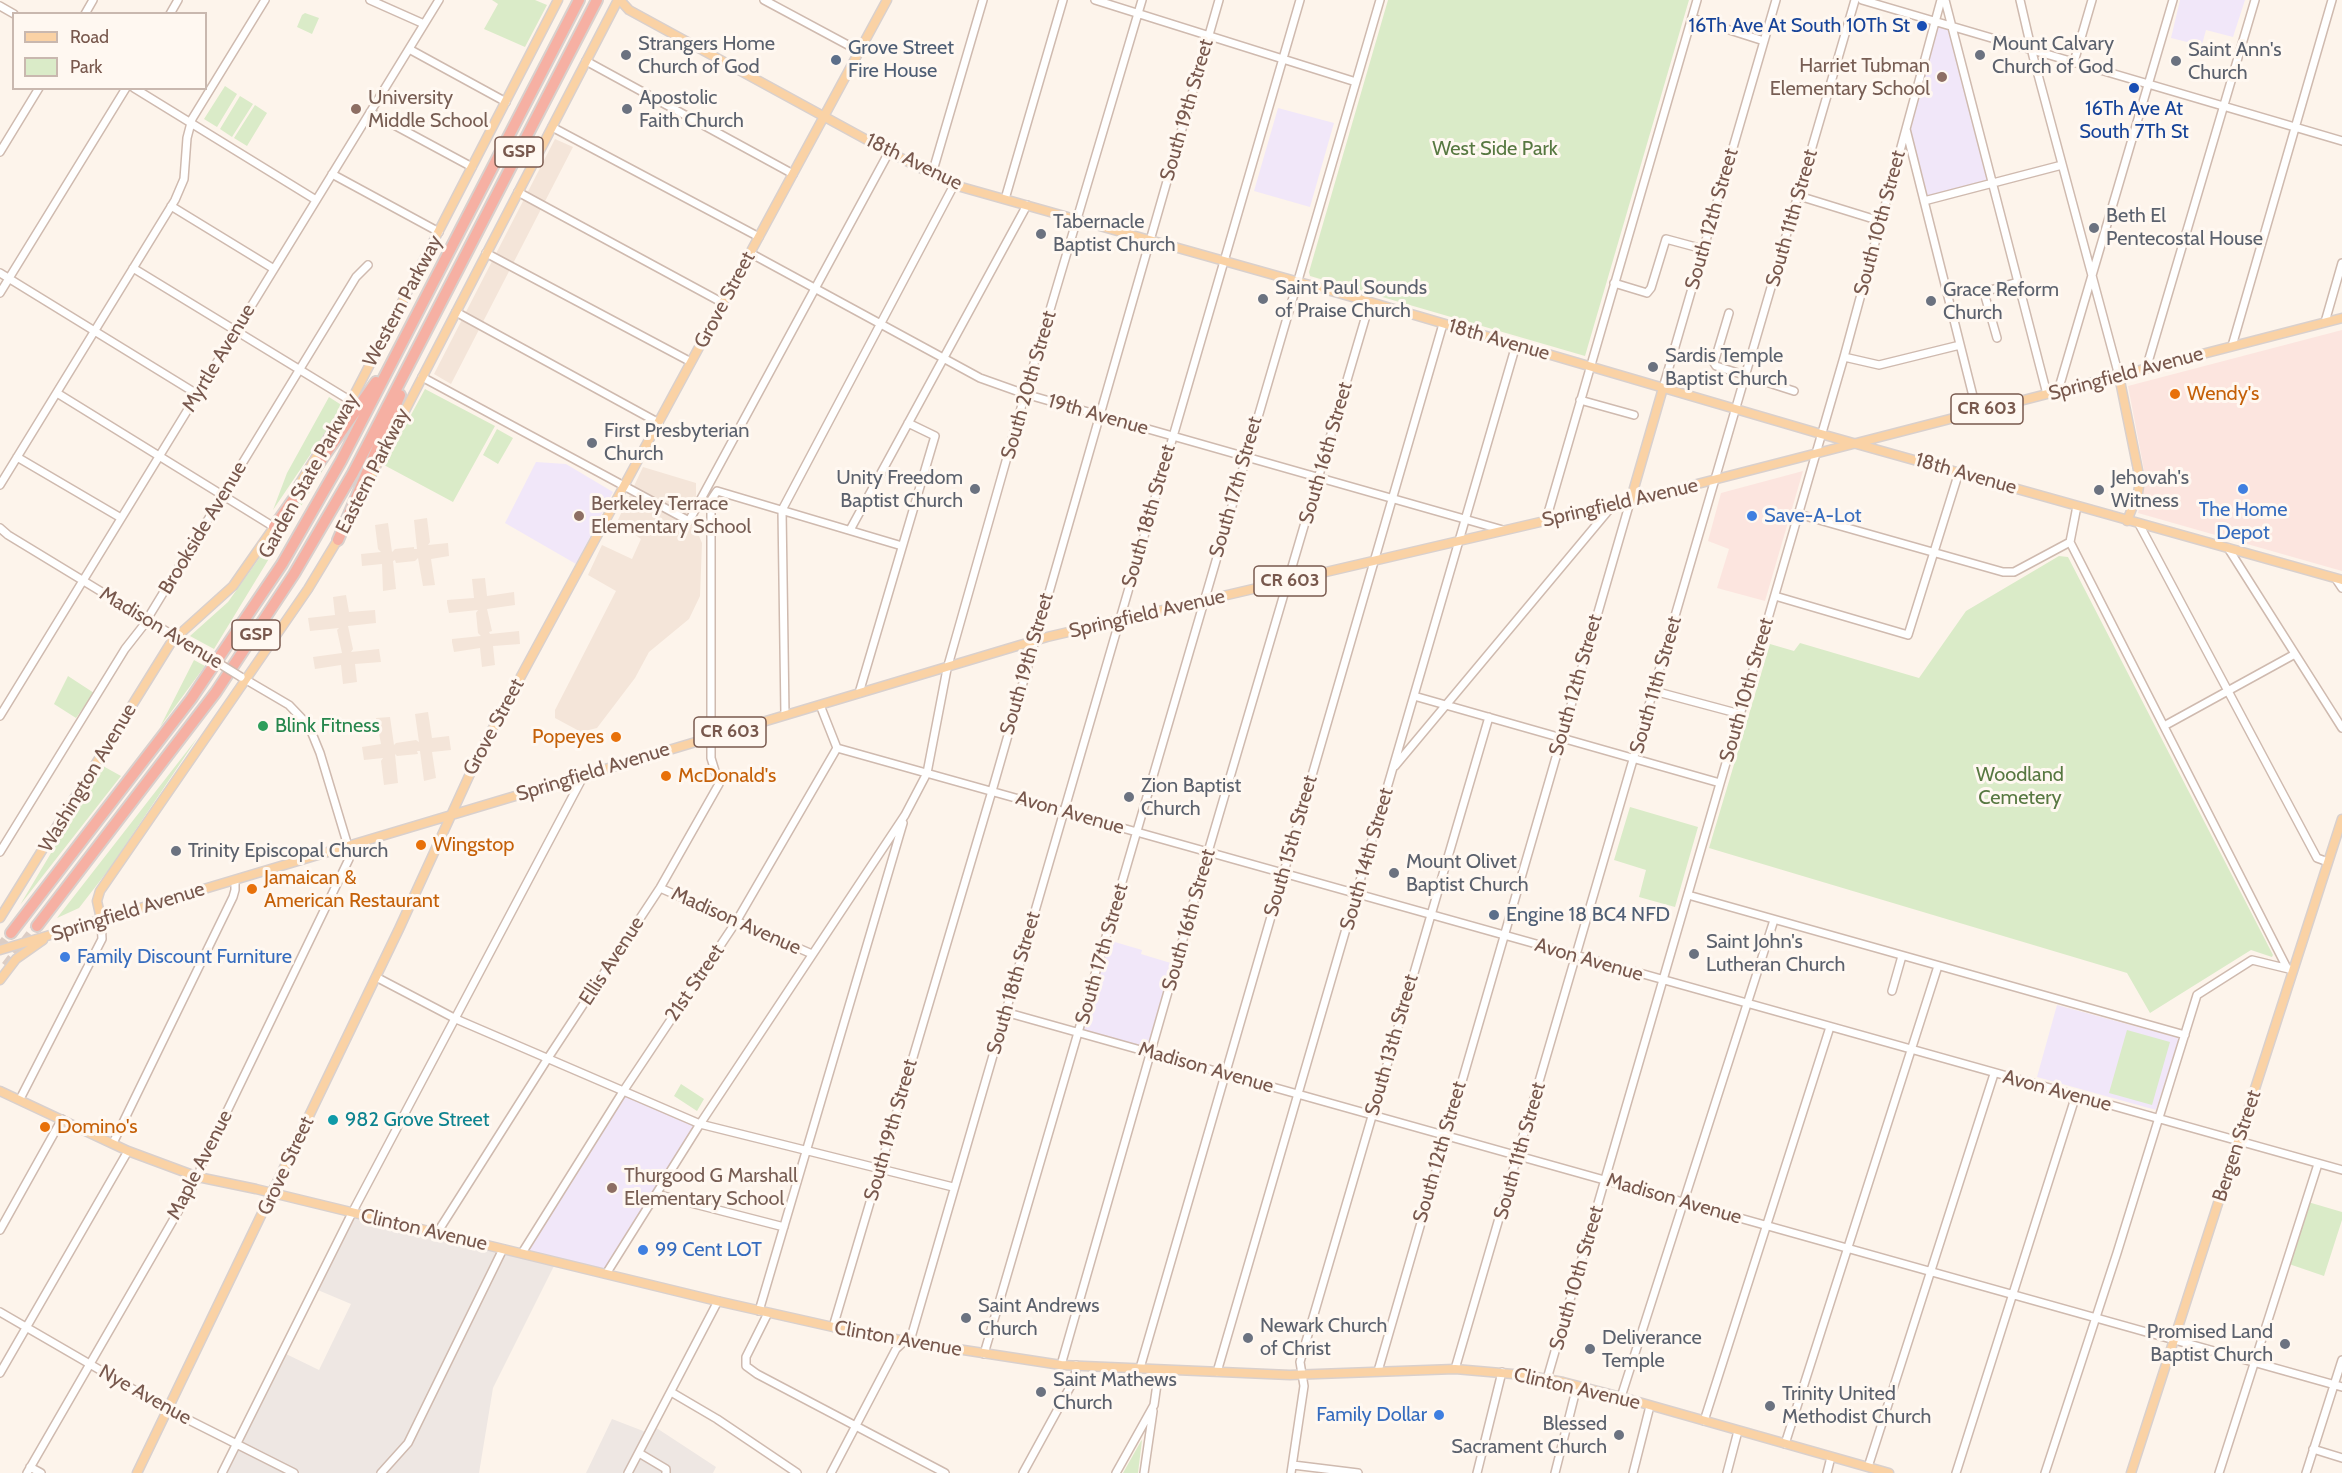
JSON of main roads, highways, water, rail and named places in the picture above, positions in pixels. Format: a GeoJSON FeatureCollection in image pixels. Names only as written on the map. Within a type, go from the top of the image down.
{"type":"FeatureCollection","features":[{"type":"Feature","properties":{"kind":"highway","name":"Garden State Parkway"},"geometry":{"type":"LineString","coordinates":[[11,933],[171,727],[244,623],[324,493],[579,0]]}},
{"type":"Feature","properties":{"kind":"highway","name":"Garden State Parkway"},"geometry":{"type":"LineString","coordinates":[[37,926],[188,730],[249,644],[330,514],[597,0]]}},
{"type":"Feature","properties":{"kind":"highway"},"geometry":{"type":"LineString","coordinates":[[338,540],[434,317]]}},
{"type":"Feature","properties":{"kind":"highway"},"geometry":{"type":"LineString","coordinates":[[274,527],[403,342]]}},
{"type":"Feature","properties":{"kind":"main road","name":"Eastern Parkway"},"geometry":{"type":"LineString","coordinates":[[101,919],[97,902],[100,891],[243,678],[308,589],[338,540],[619,0]]}},
{"type":"Feature","properties":{"kind":"main road","name":"18th Avenue"},"geometry":{"type":"LineString","coordinates":[[619,0],[628,10],[954,185],[2339,580]]}},
{"type":"Feature","properties":{"kind":"main road","name":"Grove Street"},"geometry":{"type":"LineString","coordinates":[[137,1473],[274,1193],[480,752],[887,0]]}},
{"type":"Feature","properties":{"kind":"main road","name":"Western Parkway"},"geometry":{"type":"LineString","coordinates":[[175,637],[233,586],[274,527],[314,457],[351,401],[506,102],[554,1]]}},
{"type":"Feature","properties":{"kind":"main road","name":"Springfield Avenue"},"geometry":{"type":"LineString","coordinates":[[0,950],[1033,641],[1630,502],[2342,318]]}},
{"type":"Feature","properties":{"kind":"main road"},"geometry":{"type":"LineString","coordinates":[[2118,376],[2140,480],[2139,493],[2127,521]]}},
{"type":"Feature","properties":{"kind":"main road","name":"South 12th Street"},"geometry":{"type":"LineString","coordinates":[[1630,502],[1663,388]]}},
{"type":"Feature","properties":{"kind":"main road","name":"Washington Avenue"},"geometry":{"type":"LineString","coordinates":[[0,918],[175,637]]}},
{"type":"Feature","properties":{"kind":"main road","name":"Bergen Street"},"geometry":{"type":"LineString","coordinates":[[2131,1473],[2238,1141],[2290,969],[2342,819]]}},
{"type":"Feature","properties":{"kind":"main road"},"geometry":{"type":"LineString","coordinates":[[0,980],[20,956],[56,933]]}},
{"type":"Feature","properties":{"kind":"main road","name":"Clinton Avenue"},"geometry":{"type":"LineString","coordinates":[[0,1090],[128,1151],[198,1177],[274,1193],[833,1327],[905,1341],[1061,1365],[1302,1375],[1455,1369],[1502,1372],[1547,1379],[1620,1397],[1889,1473]]}},
{"type":"Feature","properties":{"kind":"tunnel"},"geometry":{"type":"LineString","coordinates":[[6,966],[37,926]]}},
{"type":"Feature","properties":{"kind":"tunnel"},"geometry":{"type":"LineString","coordinates":[[0,948],[11,933]]}},
{"type":"Feature","properties":{"kind":"place","name":"16Th Ave At South 10Th St"},"geometry":{"type":"Point","coordinates":[1922,26]}},
{"type":"Feature","properties":{"kind":"place","name":"Strangers Home Church of God"},"geometry":{"type":"Point","coordinates":[626,55]}},
{"type":"Feature","properties":{"kind":"place","name":"Mount Calvary Church of God"},"geometry":{"type":"Point","coordinates":[1980,55]}},
{"type":"Feature","properties":{"kind":"place","name":"Grove Street Fire House"},"geometry":{"type":"Point","coordinates":[836,60]}},
{"type":"Feature","properties":{"kind":"place","name":"Saint Ann's Church"},"geometry":{"type":"Point","coordinates":[2176,61]}},
{"type":"Feature","properties":{"kind":"place","name":"Harriet Tubman Elementary School"},"geometry":{"type":"Point","coordinates":[1942,77]}},
{"type":"Feature","properties":{"kind":"place","name":"16Th Ave At South 7Th St"},"geometry":{"type":"Point","coordinates":[2134,88]}},
{"type":"Feature","properties":{"kind":"place","name":"University Middle School"},"geometry":{"type":"Point","coordinates":[356,109]}},
{"type":"Feature","properties":{"kind":"place","name":"Apostolic Faith Church"},"geometry":{"type":"Point","coordinates":[627,109]}},
{"type":"Feature","properties":{"kind":"place","name":"Beth El Pentecostal House"},"geometry":{"type":"Point","coordinates":[2094,228]}},
{"type":"Feature","properties":{"kind":"place","name":"Tabernacle Baptist Church"},"geometry":{"type":"Point","coordinates":[1041,234]}},
{"type":"Feature","properties":{"kind":"place","name":"Saint Paul Sounds of Praise Church"},"geometry":{"type":"Point","coordinates":[1263,299]}},
{"type":"Feature","properties":{"kind":"place","name":"Grace Reform Church"},"geometry":{"type":"Point","coordinates":[1931,301]}},
{"type":"Feature","properties":{"kind":"place","name":"Sardis Temple Baptist Church"},"geometry":{"type":"Point","coordinates":[1653,367]}},
{"type":"Feature","properties":{"kind":"place","name":"Wendy's"},"geometry":{"type":"Point","coordinates":[2175,394]}},
{"type":"Feature","properties":{"kind":"place","name":"First Presbyterian Church"},"geometry":{"type":"Point","coordinates":[592,443]}},
{"type":"Feature","properties":{"kind":"place","name":"Unity Freedom Baptist Church"},"geometry":{"type":"Point","coordinates":[975,489]}},
{"type":"Feature","properties":{"kind":"place","name":"The Home Depot"},"geometry":{"type":"Point","coordinates":[2243,489]}},
{"type":"Feature","properties":{"kind":"place","name":"Jehovah's Witness"},"geometry":{"type":"Point","coordinates":[2099,490]}},
{"type":"Feature","properties":{"kind":"place","name":"Berkeley Terrace Elementary School"},"geometry":{"type":"Point","coordinates":[579,516]}},
{"type":"Feature","properties":{"kind":"place","name":"Save-A-Lot"},"geometry":{"type":"Point","coordinates":[1752,516]}},
{"type":"Feature","properties":{"kind":"place","name":"Blink Fitness"},"geometry":{"type":"Point","coordinates":[263,726]}},
{"type":"Feature","properties":{"kind":"place","name":"Popeyes"},"geometry":{"type":"Point","coordinates":[616,737]}},
{"type":"Feature","properties":{"kind":"place","name":"McDonald's"},"geometry":{"type":"Point","coordinates":[666,776]}},
{"type":"Feature","properties":{"kind":"place","name":"Zion Baptist Church"},"geometry":{"type":"Point","coordinates":[1129,797]}},
{"type":"Feature","properties":{"kind":"place","name":"Wingstop"},"geometry":{"type":"Point","coordinates":[421,845]}},
{"type":"Feature","properties":{"kind":"place","name":"Trinity Episcopal Church"},"geometry":{"type":"Point","coordinates":[176,851]}},
{"type":"Feature","properties":{"kind":"place","name":"Mount Olivet Baptist Church"},"geometry":{"type":"Point","coordinates":[1394,873]}},
{"type":"Feature","properties":{"kind":"place","name":"Jamaican & American Restaurant"},"geometry":{"type":"Point","coordinates":[252,889]}},
{"type":"Feature","properties":{"kind":"place","name":"Engine 18 BC4 NFD"},"geometry":{"type":"Point","coordinates":[1494,915]}},
{"type":"Feature","properties":{"kind":"place","name":"Saint John's Lutheran Church"},"geometry":{"type":"Point","coordinates":[1694,954]}},
{"type":"Feature","properties":{"kind":"place","name":"Family Discount Furniture"},"geometry":{"type":"Point","coordinates":[65,957]}},
{"type":"Feature","properties":{"kind":"place","name":"982 Grove Street"},"geometry":{"type":"Point","coordinates":[333,1120]}},
{"type":"Feature","properties":{"kind":"place","name":"Domino's"},"geometry":{"type":"Point","coordinates":[45,1127]}},
{"type":"Feature","properties":{"kind":"place","name":"Thurgood G Marshall Elementary School"},"geometry":{"type":"Point","coordinates":[612,1188]}},
{"type":"Feature","properties":{"kind":"place","name":"99 Cent LOT"},"geometry":{"type":"Point","coordinates":[643,1250]}},
{"type":"Feature","properties":{"kind":"place","name":"Saint Andrews Church"},"geometry":{"type":"Point","coordinates":[966,1318]}},
{"type":"Feature","properties":{"kind":"place","name":"Newark Church of Christ"},"geometry":{"type":"Point","coordinates":[1248,1338]}},
{"type":"Feature","properties":{"kind":"place","name":"Promised Land Baptist Church"},"geometry":{"type":"Point","coordinates":[2285,1344]}},
{"type":"Feature","properties":{"kind":"place","name":"Deliverance Temple"},"geometry":{"type":"Point","coordinates":[1590,1349]}},
{"type":"Feature","properties":{"kind":"place","name":"Saint Mathews Church"},"geometry":{"type":"Point","coordinates":[1041,1392]}},
{"type":"Feature","properties":{"kind":"place","name":"Trinity United Methodist Church"},"geometry":{"type":"Point","coordinates":[1770,1406]}},
{"type":"Feature","properties":{"kind":"place","name":"Family Dollar"},"geometry":{"type":"Point","coordinates":[1439,1415]}},
{"type":"Feature","properties":{"kind":"place","name":"Blessed Sacrament Church"},"geometry":{"type":"Point","coordinates":[1619,1435]}},
{"type":"Feature","properties":{"kind":"park label","name":"West Side Park"},"geometry":{"type":"Point","coordinates":[1495,149]}},
{"type":"Feature","properties":{"kind":"park label","name":"Woodland Cemetery"},"geometry":{"type":"Point","coordinates":[2020,786]}}]}
